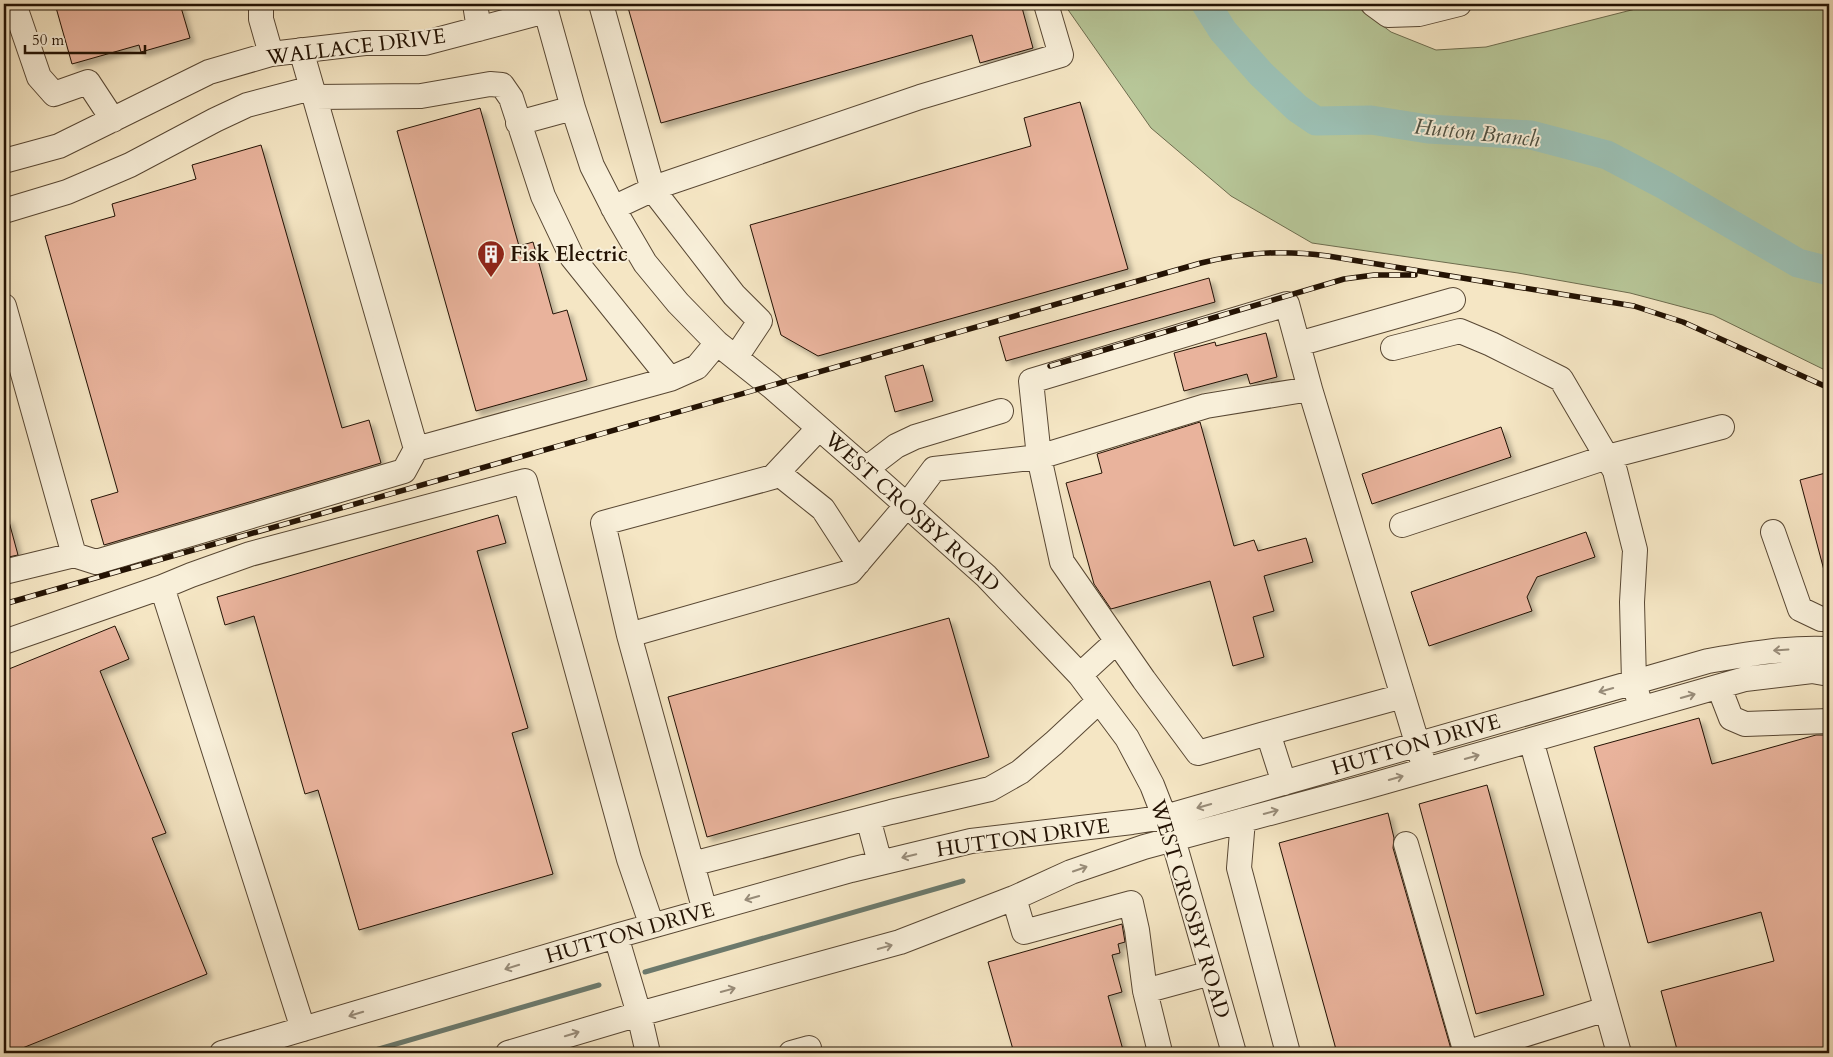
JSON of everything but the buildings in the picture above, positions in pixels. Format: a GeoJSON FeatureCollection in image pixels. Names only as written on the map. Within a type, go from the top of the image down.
{"type":"FeatureCollection","features":[{"type":"Feature","properties":{"kind":"street"},"geometry":{"type":"LineString","coordinates":[[14,4],[39,78],[54,94],[88,82],[112,120]]}},
{"type":"Feature","properties":{"kind":"street"},"geometry":{"type":"LineString","coordinates":[[261,4],[261,19],[271,54]]}},
{"type":"Feature","properties":{"kind":"street"},"geometry":{"type":"LineString","coordinates":[[475,4],[479,29]]}},
{"type":"Feature","properties":{"kind":"street"},"geometry":{"type":"LineString","coordinates":[[601,4],[653,190],[734,295],[760,320],[736,357]]}},
{"type":"Feature","properties":{"kind":"street"},"geometry":{"type":"LineString","coordinates":[[613,208],[653,190],[920,97],[1061,55],[1046,4]]}},
{"type":"Feature","properties":{"kind":"street"},"geometry":{"type":"LineString","coordinates":[[1373,4],[1388,15],[1418,14],[1458,4]]}},
{"type":"Feature","properties":{"kind":"street","name":"WALLACE DRIVE"},"geometry":{"type":"LineString","coordinates":[[5,154],[59,146],[209,72],[271,54],[365,43],[425,43],[479,29],[545,8]]}},
{"type":"Feature","properties":{"kind":"street","name":"WEST CROSBY ROAD"},"geometry":{"type":"LineString","coordinates":[[545,8],[573,108],[592,166],[613,208],[645,263],[678,303],[717,343],[819,428],[986,576],[1080,675],[1127,738],[1152,786],[1173,839],[1234,1053]]}},
{"type":"Feature","properties":{"kind":"street"},"geometry":{"type":"LineString","coordinates":[[4,572],[74,555],[96,562],[404,471],[416,449],[301,50]]}},
{"type":"Feature","properties":{"kind":"street"},"geometry":{"type":"LineString","coordinates":[[4,211],[67,192],[130,165],[247,105],[313,92],[421,96],[490,84],[502,85],[511,98],[543,196],[572,257],[670,379]]}},
{"type":"Feature","properties":{"kind":"street"},"geometry":{"type":"LineString","coordinates":[[518,123],[573,108]]}},
{"type":"Feature","properties":{"kind":"street"},"geometry":{"type":"LineString","coordinates":[[1298,344],[1453,300]]}},
{"type":"Feature","properties":{"kind":"street"},"geometry":{"type":"LineString","coordinates":[[1402,696],[1198,753],[1062,562],[1039,456],[1031,381],[1286,304],[1425,770]]}},
{"type":"Feature","properties":{"kind":"street"},"geometry":{"type":"LineString","coordinates":[[4,306],[74,555]]}},
{"type":"Feature","properties":{"kind":"street"},"geometry":{"type":"LineString","coordinates":[[1392,348],[1460,331],[1491,344],[1561,379],[1615,472],[1635,550],[1632,602],[1634,682],[1642,709]]}},
{"type":"Feature","properties":{"kind":"street"},"geometry":{"type":"LineString","coordinates":[[416,449],[670,379],[697,367],[717,343]]}},
{"type":"Feature","properties":{"kind":"street"},"geometry":{"type":"LineString","coordinates":[[629,635],[850,572],[907,505],[934,469],[1039,456],[1206,406],[1310,389]]}},
{"type":"Feature","properties":{"kind":"street"},"geometry":{"type":"LineString","coordinates":[[866,469],[896,446],[909,440],[1001,412]]}},
{"type":"Feature","properties":{"kind":"street"},"geometry":{"type":"LineString","coordinates":[[1402,525],[1607,458],[1722,426]]}},
{"type":"Feature","properties":{"kind":"street"},"geometry":{"type":"LineString","coordinates":[[705,911],[629,635],[603,523],[773,477],[819,428]]}},
{"type":"Feature","properties":{"kind":"street"},"geometry":{"type":"LineString","coordinates":[[778,473],[823,509],[858,563]]}},
{"type":"Feature","properties":{"kind":"street"},"geometry":{"type":"LineString","coordinates":[[4,642],[250,554],[525,481],[629,859],[652,926]]}},
{"type":"Feature","properties":{"kind":"street"},"geometry":{"type":"LineString","coordinates":[[1773,532],[1800,609],[1821,619],[1829,619]]}},
{"type":"Feature","properties":{"kind":"street"},"geometry":{"type":"LineString","coordinates":[[162,587],[303,1030]]}},
{"type":"Feature","properties":{"kind":"street"},"geometry":{"type":"LineString","coordinates":[[1080,675],[1117,641]]}},
{"type":"Feature","properties":{"kind":"street","name":"HUTTON DRIVE"},"geometry":{"type":"LineString","coordinates":[[222,1053],[616,936],[880,863],[971,841],[1165,817],[1708,660],[1762,651],[1809,648],[1829,649]]}},
{"type":"Feature","properties":{"kind":"street","name":"HUTTON DRIVE"},"geometry":{"type":"LineString","coordinates":[[508,1053],[639,1014],[900,942],[1014,898],[1071,872],[1173,839],[1745,679],[1812,671],[1829,674]]}},
{"type":"Feature","properties":{"kind":"street"},"geometry":{"type":"LineString","coordinates":[[1719,687],[1730,718],[1745,724],[1829,721]]}},
{"type":"Feature","properties":{"kind":"street"},"geometry":{"type":"LineString","coordinates":[[692,864],[868,818],[990,789],[1020,772],[1099,700]]}},
{"type":"Feature","properties":{"kind":"street"},"geometry":{"type":"LineString","coordinates":[[1268,732],[1284,783]]}},
{"type":"Feature","properties":{"kind":"street"},"geometry":{"type":"LineString","coordinates":[[1531,740],[1619,1053]]}},
{"type":"Feature","properties":{"kind":"street"},"geometry":{"type":"LineString","coordinates":[[868,818],[880,863]]}},
{"type":"Feature","properties":{"kind":"street"},"geometry":{"type":"LineString","coordinates":[[1243,820],[1239,868],[1288,1053]]}},
{"type":"Feature","properties":{"kind":"street"},"geometry":{"type":"LineString","coordinates":[[1406,844],[1466,1053],[1606,1009]]}},
{"type":"Feature","properties":{"kind":"street"},"geometry":{"type":"LineString","coordinates":[[1014,898],[1024,932],[1131,903],[1137,930],[1145,991],[1160,1052]]}},
{"type":"Feature","properties":{"kind":"street"},"geometry":{"type":"LineString","coordinates":[[616,936],[639,1014],[648,1053]]}},
{"type":"Feature","properties":{"kind":"street"},"geometry":{"type":"LineString","coordinates":[[1145,991],[1211,973]]}},
{"type":"Feature","properties":{"kind":"street"},"geometry":{"type":"LineString","coordinates":[[791,1053],[809,1048],[810,1053]]}},
{"type":"Feature","properties":{"kind":"green space"},"geometry":{"type":"Polygon","coordinates":[[[1064,4],[1354,4],[1391,32],[1436,50],[1486,47],[1655,4],[1829,4],[1829,372],[1713,315],[1630,293],[1518,273],[1312,243],[1231,196],[1151,128],[1064,4]]]}},
{"type":"Feature","properties":{"kind":"waterway","name":"Hutton Branch"},"geometry":{"type":"LineString","coordinates":[[1206,4],[1223,31],[1261,74],[1297,108],[1316,121],[1371,120],[1428,129],[1531,135],[1607,155],[1666,186],[1798,263],[1829,271]]}},
{"type":"Feature","properties":{"kind":"waterway"},"geometry":{"type":"LineString","coordinates":[[645,972],[963,881]]}},
{"type":"Feature","properties":{"kind":"waterway"},"geometry":{"type":"LineString","coordinates":[[365,1053],[599,985]]}},
{"type":"Feature","properties":{"kind":"railway"},"geometry":{"type":"LineString","coordinates":[[4,604],[1201,263],[1249,254],[1296,253],[1328,256],[1634,306],[1683,322],[1829,388]]}},
{"type":"Feature","properties":{"kind":"railway"},"geometry":{"type":"LineString","coordinates":[[1050,366],[1344,279],[1374,275],[1415,275]]}},
{"type":"Feature","properties":{"kind":"place","name":"Fisk Electric"},"geometry":{"type":"Point","coordinates":[491,278]}}]}
